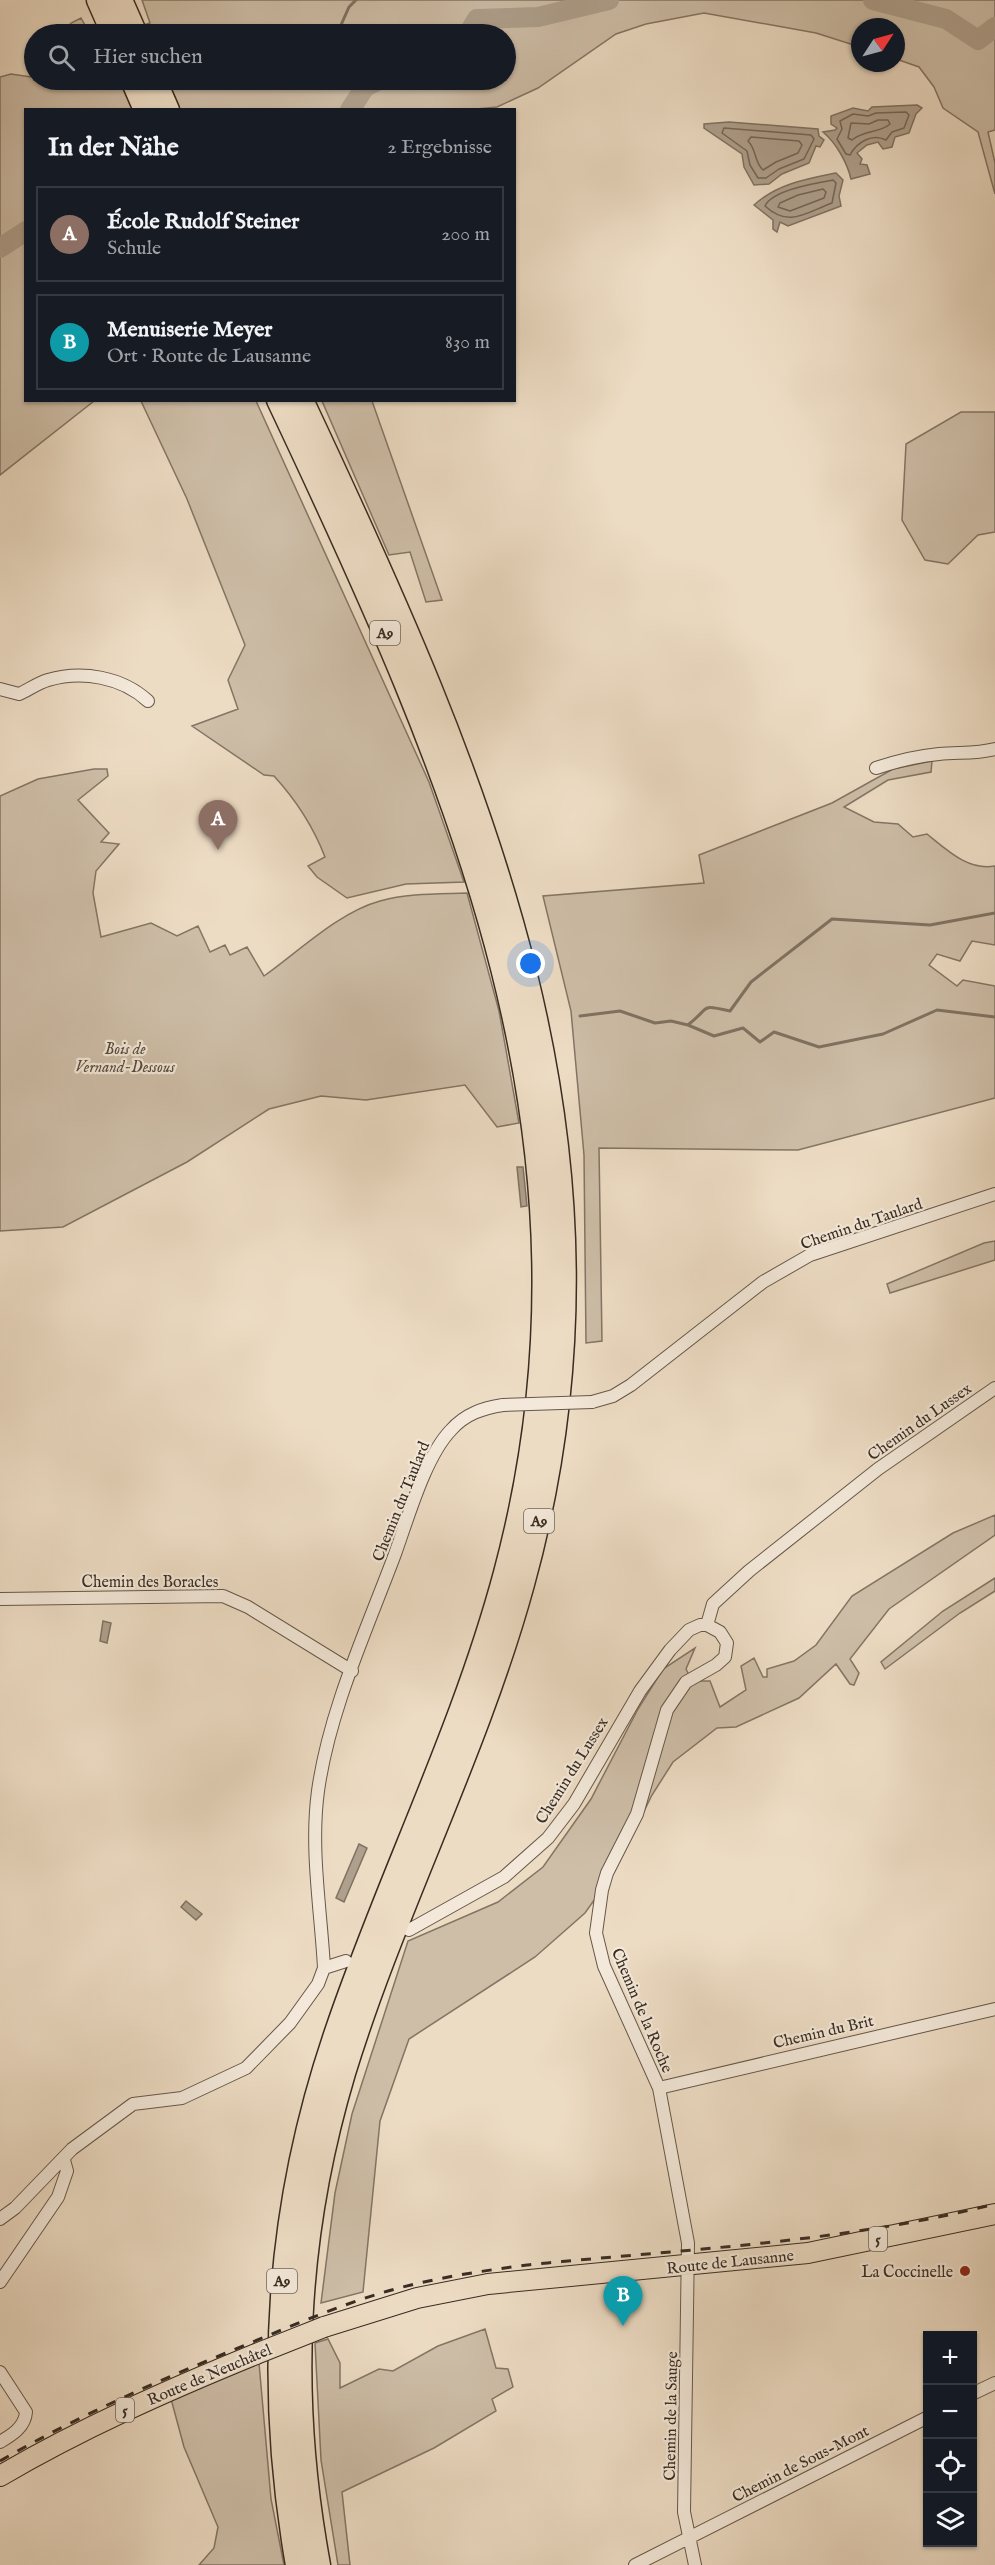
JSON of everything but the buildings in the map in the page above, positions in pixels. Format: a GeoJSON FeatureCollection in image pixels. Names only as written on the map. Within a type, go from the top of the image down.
{"type":"FeatureCollection","features":[{"type":"Feature","properties":{"kind":"highway"},"geometry":{"type":"LineString","coordinates":[[98,0],[121,22]]}},
{"type":"Feature","properties":{"kind":"highway"},"geometry":{"type":"LineString","coordinates":[[136,90],[144,108]]}},
{"type":"Feature","properties":{"kind":"highway"},"geometry":{"type":"LineString","coordinates":[[159,90],[167,108]]}},
{"type":"Feature","properties":{"kind":"highway","name":"A9"},"geometry":{"type":"LineString","coordinates":[[279,402],[356,567],[438,761],[476,871],[545,1126],[543,1324],[534,1425],[519,1514],[497,1602],[471,1680],[335,2033],[308,2127],[293,2197],[281,2291],[278,2383],[284,2475],[297,2565]]}},
{"type":"Feature","properties":{"kind":"highway","name":"A9"},"geometry":{"type":"LineString","coordinates":[[303,402],[417,652],[458,753],[499,871],[532,996],[545,1126],[564,1237],[564,1335],[551,1457],[533,1547],[514,1618],[484,1706],[355,2040],[326,2141],[314,2199],[302,2290],[299,2382],[304,2473],[319,2565]]}},
{"type":"Feature","properties":{"kind":"main road","name":"Route de Lausanne"},"geometry":{"type":"LineString","coordinates":[[324,2327],[409,2300],[488,2284],[808,2253],[995,2214]]}},
{"type":"Feature","properties":{"kind":"main road","name":"Route de Neuchâtel"},"geometry":{"type":"LineString","coordinates":[[0,2476],[122,2412],[324,2327]]}},
{"type":"Feature","properties":{"kind":"street"},"geometry":{"type":"LineString","coordinates":[[0,689],[19,694],[46,681],[67,676],[89,676],[115,681],[137,691],[148,701]]}},
{"type":"Feature","properties":{"kind":"street"},"geometry":{"type":"LineString","coordinates":[[876,768],[909,757],[961,755],[995,749]]}},
{"type":"Feature","properties":{"kind":"street","name":"Chemin du Taulard"},"geometry":{"type":"LineString","coordinates":[[324,1968],[316,1838],[318,1792],[327,1743],[420,1485],[441,1443],[451,1429],[478,1410],[503,1405],[592,1402],[613,1396],[631,1385],[763,1282],[810,1256],[995,1194]]}},
{"type":"Feature","properties":{"kind":"street","name":"Chemin du Lussex"},"geometry":{"type":"LineString","coordinates":[[409,1930],[504,1877],[548,1838],[574,1804],[619,1725],[655,1670],[689,1630],[700,1625],[707,1625],[713,1604],[749,1571],[878,1469],[995,1388]]}},
{"type":"Feature","properties":{"kind":"street","name":"Chemin des Boracles"},"geometry":{"type":"LineString","coordinates":[[0,1599],[223,1596],[248,1607],[352,1671]]}},
{"type":"Feature","properties":{"kind":"street","name":"Chemin de la Roche"},"geometry":{"type":"LineString","coordinates":[[689,2266],[688,2242],[658,2088],[604,1966],[596,1933],[597,1911],[607,1873],[637,1814],[667,1710],[686,1682],[722,1661],[727,1653],[727,1643],[720,1632],[707,1625]]}},
{"type":"Feature","properties":{"kind":"street"},"geometry":{"type":"LineString","coordinates":[[0,2219],[15,2208],[55,2164],[64,2160],[72,2149],[133,2104],[182,2098],[246,2068],[290,2023],[318,1984],[324,1968],[346,1961]]}},
{"type":"Feature","properties":{"kind":"street","name":"Chemin du Brit"},"geometry":{"type":"LineString","coordinates":[[658,2088],[995,2009]]}},
{"type":"Feature","properties":{"kind":"street"},"geometry":{"type":"LineString","coordinates":[[0,2282],[58,2197],[67,2171],[64,2160]]}},
{"type":"Feature","properties":{"kind":"street","name":"Chemin de la Sauge"},"geometry":{"type":"LineString","coordinates":[[689,2266],[684,2512],[695,2565]]}},
{"type":"Feature","properties":{"kind":"street"},"geometry":{"type":"LineString","coordinates":[[0,2372],[26,2412],[26,2419],[20,2428],[0,2442]]}},
{"type":"Feature","properties":{"kind":"street"},"geometry":{"type":"LineString","coordinates":[[977,2392],[995,2383]]}},
{"type":"Feature","properties":{"kind":"street","name":"Chemin de Sous-Mont"},"geometry":{"type":"LineString","coordinates":[[635,2565],[923,2419]]}},
{"type":"Feature","properties":{"kind":"green space"},"geometry":{"type":"Polygon","coordinates":[[[142,0],[995,0],[995,130],[988,132],[995,163],[995,194],[978,132],[943,108],[934,87],[919,67],[905,62],[905,18],[851,18],[851,44],[816,33],[704,13],[646,24],[616,34],[538,88],[497,107],[24,108],[24,402],[93,402],[0,475],[0,77],[11,74],[24,76],[24,90],[516,90],[516,24],[147,24],[150,23],[142,0]]]}},
{"type":"Feature","properties":{"kind":"green space"},"geometry":{"type":"Polygon","coordinates":[[[81,18],[84,24],[70,24],[81,18]]]}},
{"type":"Feature","properties":{"kind":"green space"},"geometry":{"type":"Polygon","coordinates":[[[141,402],[256,402],[429,782],[464,882],[406,884],[347,898],[317,877],[308,866],[325,857],[303,814],[274,776],[264,775],[192,726],[238,709],[228,680],[245,645],[187,499],[141,402]]]}},
{"type":"Feature","properties":{"kind":"green space"},"geometry":{"type":"Polygon","coordinates":[[[322,402],[372,402],[442,600],[426,602],[410,552],[389,555],[322,402]]]}},
{"type":"Feature","properties":{"kind":"green space"},"geometry":{"type":"Polygon","coordinates":[[[961,412],[995,412],[995,532],[978,535],[948,564],[925,560],[902,520],[906,444],[961,412]]]}},
{"type":"Feature","properties":{"kind":"green space"},"geometry":{"type":"Polygon","coordinates":[[[932,761],[931,772],[888,780],[844,807],[874,822],[898,824],[913,837],[927,834],[958,858],[967,862],[985,867],[995,866],[995,945],[972,941],[960,961],[937,954],[929,965],[957,986],[963,980],[995,986],[995,1098],[798,1150],[599,1148],[602,1341],[586,1343],[584,1155],[571,1011],[543,896],[704,883],[699,855],[832,803],[893,769],[932,761]]]}},
{"type":"Feature","properties":{"kind":"green space","name":"Bois de Vernand-Dessous"},"geometry":{"type":"Polygon","coordinates":[[[94,769],[107,769],[108,776],[78,800],[109,833],[101,842],[119,844],[96,871],[93,893],[101,937],[151,923],[177,936],[198,926],[210,952],[225,945],[230,955],[247,947],[264,976],[334,923],[365,906],[380,901],[423,894],[467,893],[499,1011],[519,1123],[497,1127],[465,1085],[366,1100],[321,1096],[269,1109],[187,1162],[63,1227],[0,1231],[0,796],[38,779],[94,769]]]}},
{"type":"Feature","properties":{"kind":"green space"},"geometry":{"type":"Polygon","coordinates":[[[995,1241],[995,1260],[890,1293],[887,1284],[984,1243],[995,1241]]]}},
{"type":"Feature","properties":{"kind":"green space"},"geometry":{"type":"Polygon","coordinates":[[[995,1515],[995,1535],[889,1609],[850,1659],[859,1673],[854,1685],[850,1684],[836,1664],[799,1698],[736,1727],[717,1728],[673,1762],[652,1795],[614,1872],[585,1913],[535,1957],[409,2039],[380,2121],[363,2292],[321,2303],[335,2193],[352,2114],[408,1941],[498,1902],[543,1867],[591,1799],[638,1709],[663,1669],[695,1648],[686,1669],[692,1681],[710,1681],[720,1707],[746,1690],[741,1666],[754,1658],[763,1677],[767,1677],[767,1669],[794,1661],[816,1645],[852,1596],[953,1533],[995,1515]]]}},
{"type":"Feature","properties":{"kind":"green space"},"geometry":{"type":"Polygon","coordinates":[[[995,1578],[995,1591],[960,1613],[885,1669],[881,1662],[943,1611],[995,1578]]]}},
{"type":"Feature","properties":{"kind":"green space"},"geometry":{"type":"Polygon","coordinates":[[[485,2329],[496,2368],[508,2369],[513,2387],[492,2399],[496,2411],[434,2448],[342,2492],[350,2565],[338,2565],[321,2460],[315,2343],[328,2339],[340,2363],[340,2388],[379,2369],[393,2371],[438,2346],[485,2329]]]}},
{"type":"Feature","properties":{"kind":"green space"},"geometry":{"type":"Polygon","coordinates":[[[259,2363],[271,2499],[284,2565],[199,2565],[214,2548],[218,2527],[184,2447],[171,2399],[259,2363]]]}},
{"type":"Feature","properties":{"kind":"water"},"geometry":{"type":"Polygon","coordinates":[[[917,105],[922,108],[916,114],[909,133],[895,137],[892,147],[883,149],[878,142],[867,145],[857,153],[862,159],[860,164],[867,165],[870,174],[851,179],[840,153],[823,132],[837,128],[831,124],[831,116],[853,108],[868,111],[872,107],[917,105]]]}},
{"type":"Feature","properties":{"kind":"water"},"geometry":{"type":"Polygon","coordinates":[[[729,122],[818,129],[819,136],[824,140],[820,147],[816,146],[809,163],[782,174],[769,184],[754,185],[744,167],[742,154],[704,128],[704,124],[729,122]]]}},
{"type":"Feature","properties":{"kind":"water"},"geometry":{"type":"Polygon","coordinates":[[[836,173],[843,180],[839,196],[841,206],[788,226],[780,222],[777,232],[773,229],[773,220],[754,205],[782,187],[836,173]]]}},
{"type":"Feature","properties":{"kind":"water"},"geometry":{"type":"Polygon","coordinates":[[[517,1167],[523,1167],[527,1206],[521,1207],[517,1167]]]}},
{"type":"Feature","properties":{"kind":"water"},"geometry":{"type":"Polygon","coordinates":[[[103,1621],[111,1623],[107,1643],[100,1641],[103,1621]]]}},
{"type":"Feature","properties":{"kind":"water"},"geometry":{"type":"Polygon","coordinates":[[[359,1844],[367,1848],[344,1902],[336,1898],[359,1844]]]}},
{"type":"Feature","properties":{"kind":"water"},"geometry":{"type":"Polygon","coordinates":[[[186,1901],[202,1914],[196,1920],[181,1907],[186,1901]]]}},
{"type":"Feature","properties":{"kind":"waterway"},"geometry":{"type":"LineString","coordinates":[[341,24],[349,7],[356,0]]}},
{"type":"Feature","properties":{"kind":"waterway"},"geometry":{"type":"LineString","coordinates":[[474,24],[477,19],[538,17],[609,0]]}},
{"type":"Feature","properties":{"kind":"waterway"},"geometry":{"type":"LineString","coordinates":[[873,0],[946,19],[978,40],[995,27]]}},
{"type":"Feature","properties":{"kind":"waterway"},"geometry":{"type":"LineString","coordinates":[[351,108],[363,90]]}},
{"type":"Feature","properties":{"kind":"waterway"},"geometry":{"type":"LineString","coordinates":[[0,248],[24,232]]}},
{"type":"Feature","properties":{"kind":"waterway"},"geometry":{"type":"LineString","coordinates":[[689,1024],[706,1008],[730,1011],[751,982],[832,919],[930,925],[995,913]]}},
{"type":"Feature","properties":{"kind":"waterway"},"geometry":{"type":"LineString","coordinates":[[580,1016],[620,1011],[655,1023],[671,1021],[688,1025],[714,1036],[743,1028],[760,1042],[774,1032],[819,1047],[883,1034],[937,1010],[995,1017]]}},
{"type":"Feature","properties":{"kind":"railway"},"geometry":{"type":"LineString","coordinates":[[0,2461],[83,2417],[168,2377],[327,2312],[405,2286],[458,2275],[527,2265],[762,2243],[879,2228],[995,2204]]}},
{"type":"Feature","properties":{"kind":"place","name":"École Rudolf Steiner"},"geometry":{"type":"Point","coordinates":[218,850]}},
{"type":"Feature","properties":{"kind":"place","name":"La Coccinelle"},"geometry":{"type":"Point","coordinates":[965,2271]}},
{"type":"Feature","properties":{"kind":"place","name":"Menuiserie Meyer"},"geometry":{"type":"Point","coordinates":[623,2326]}}]}
